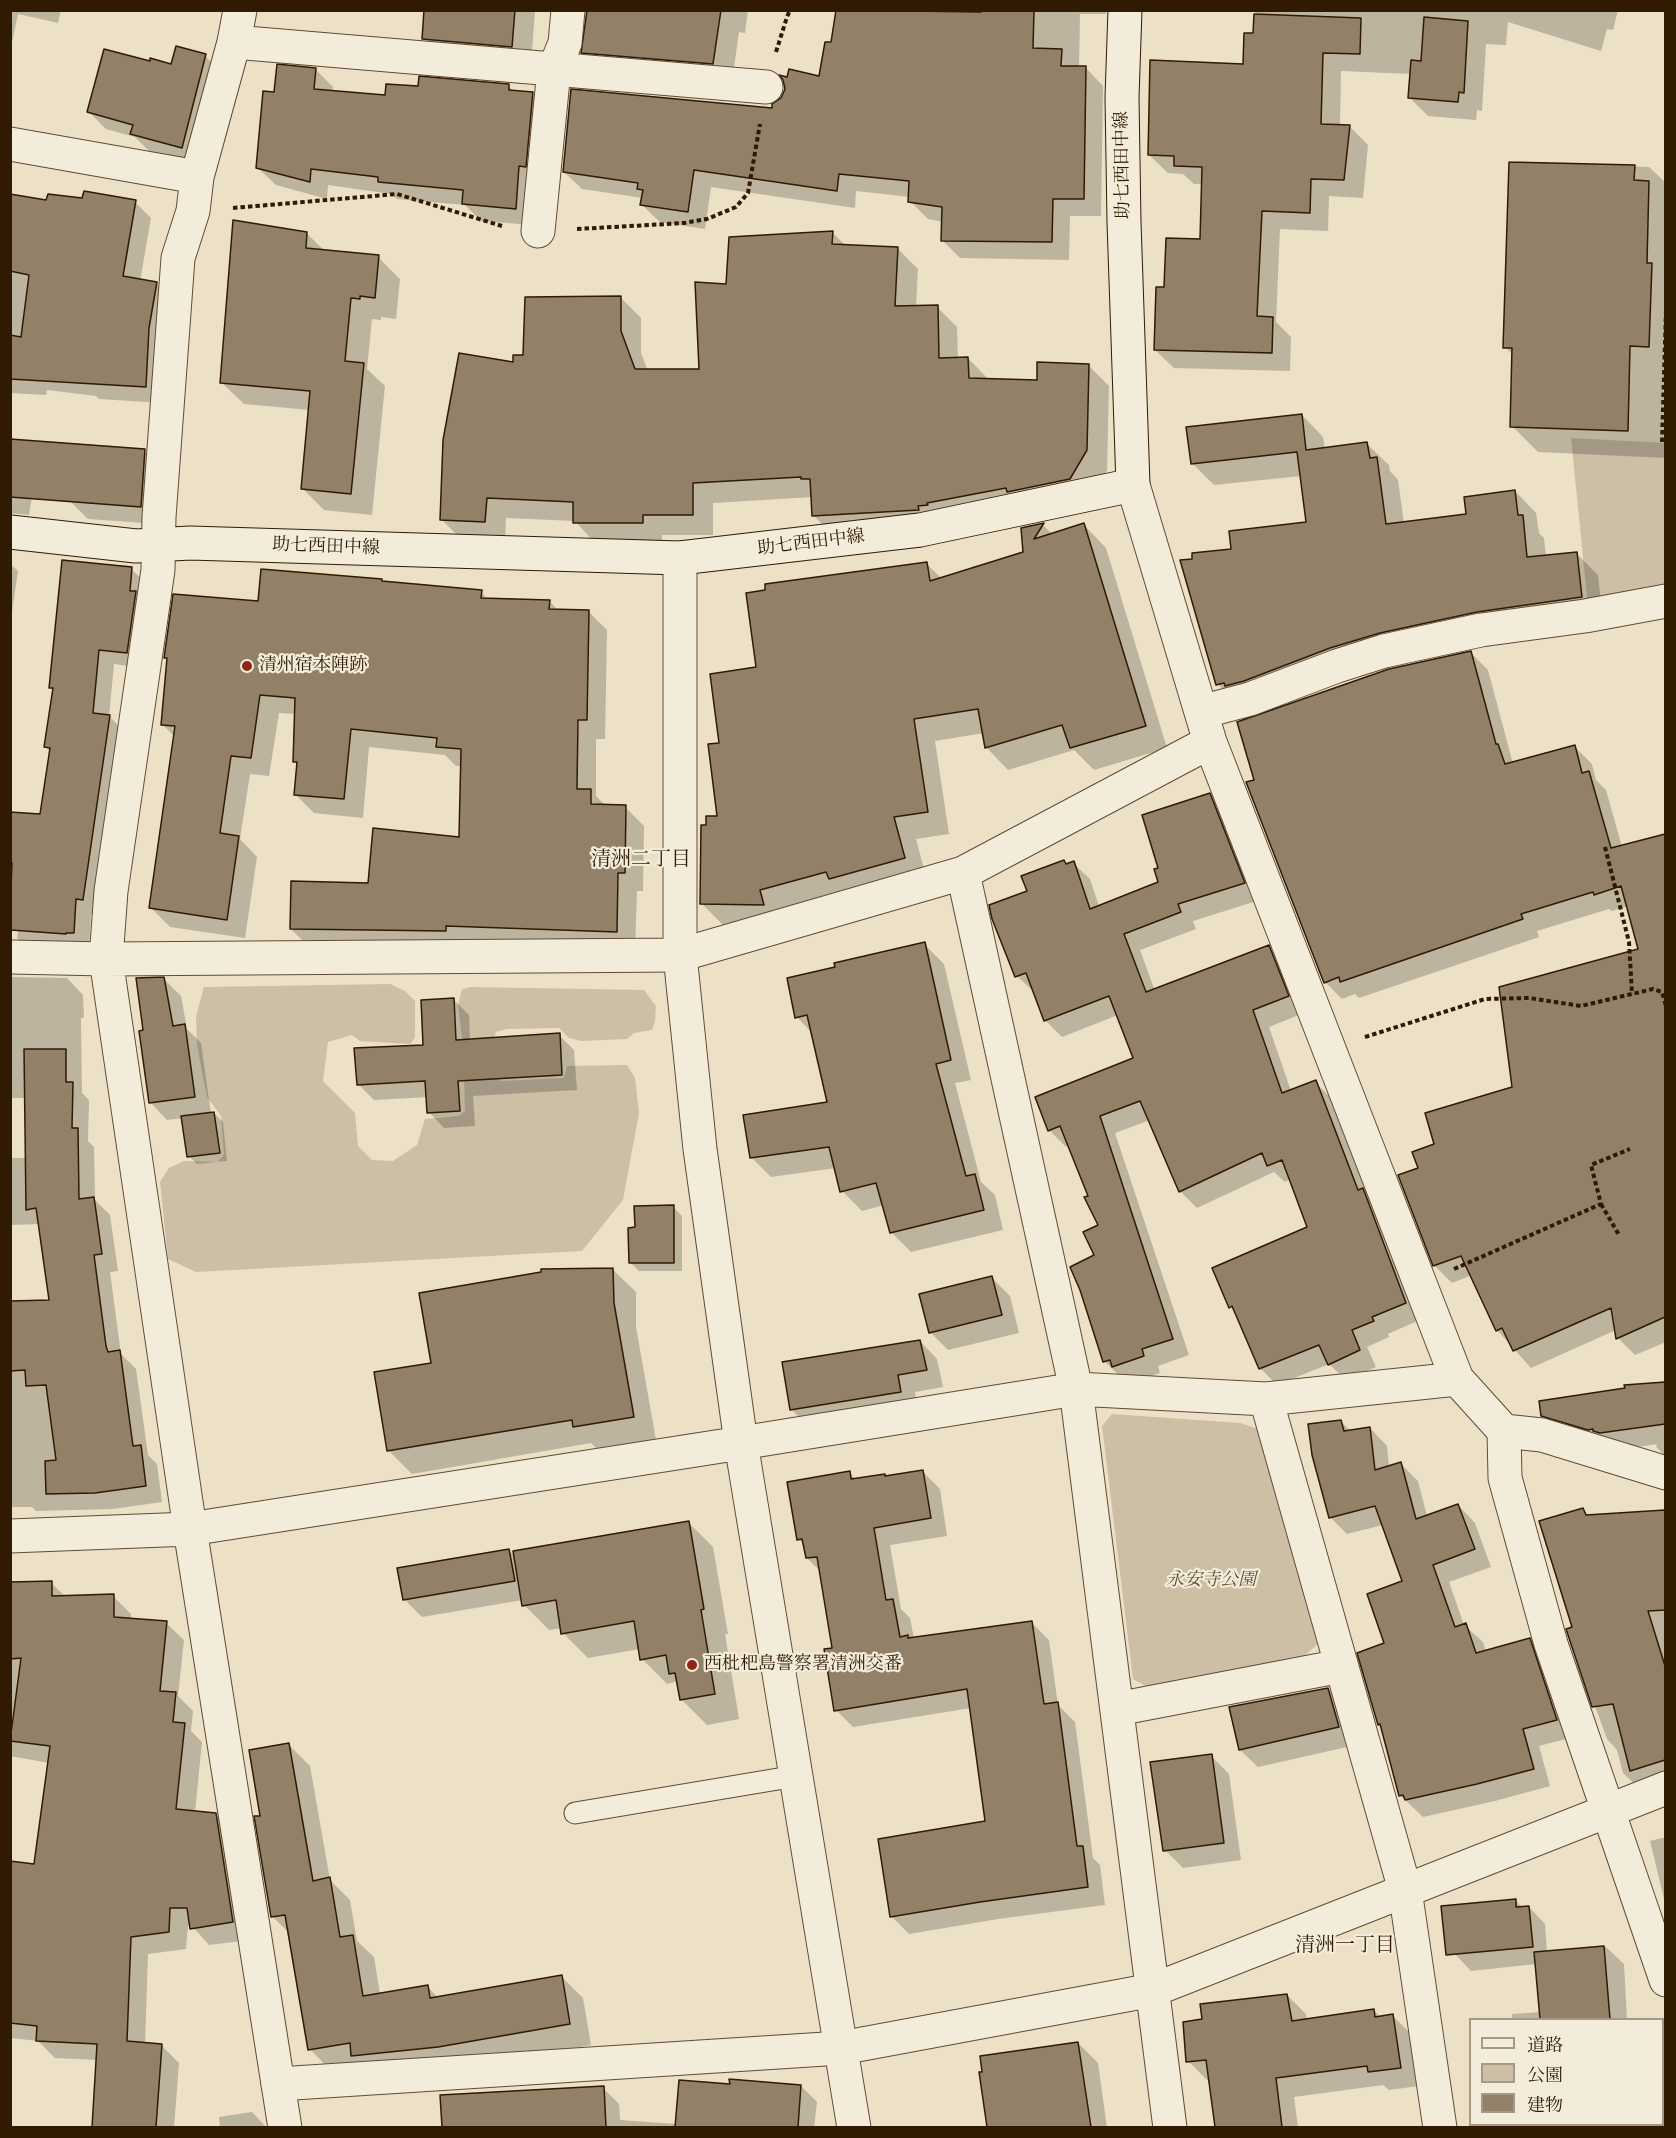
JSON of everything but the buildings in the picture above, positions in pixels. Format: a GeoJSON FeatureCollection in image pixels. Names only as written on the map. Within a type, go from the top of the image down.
{"type":"FeatureCollection","features":[{"type":"Feature","properties":{"kind":"street"},"geometry":{"type":"LineString","coordinates":[[538,231],[554,70],[565,42],[568,10]]}},
{"type":"Feature","properties":{"kind":"street","name":"助七西田中線"},"geometry":{"type":"LineString","coordinates":[[10,532],[136,546],[190,543],[680,558],[920,530],[1133,485],[1124,222],[1122,97],[1125,10]]}},
{"type":"Feature","properties":{"kind":"street"},"geometry":{"type":"LineString","coordinates":[[285,2127],[190,1529],[106,959],[111,891],[158,570],[159,517],[178,258],[193,211],[197,177],[237,26],[554,70],[766,87]]}},
{"type":"Feature","properties":{"kind":"street"},"geometry":{"type":"LineString","coordinates":[[10,144],[197,177]]}},
{"type":"Feature","properties":{"kind":"street"},"geometry":{"type":"LineString","coordinates":[[1133,485],[1206,727],[1457,1379],[1504,1431],[1505,1478],[1551,1644],[1665,1980]]}},
{"type":"Feature","properties":{"kind":"street"},"geometry":{"type":"LineString","coordinates":[[680,558],[680,955],[700,1149],[741,1443],[854,2127]]}},
{"type":"Feature","properties":{"kind":"street"},"geometry":{"type":"LineString","coordinates":[[10,957],[106,959],[680,955],[963,873],[1250,699],[1337,666],[1384,651],[1480,630],[1585,616],[1665,601]]}},
{"type":"Feature","properties":{"kind":"street"},"geometry":{"type":"LineString","coordinates":[[963,873],[1076,1389],[1170,2127]]}},
{"type":"Feature","properties":{"kind":"street"},"geometry":{"type":"LineString","coordinates":[[10,1536],[190,1529],[1076,1389],[1266,1399],[1457,1379]]}},
{"type":"Feature","properties":{"kind":"street"},"geometry":{"type":"LineString","coordinates":[[1266,1399],[1405,1890],[1440,2127]]}},
{"type":"Feature","properties":{"kind":"street"},"geometry":{"type":"LineString","coordinates":[[1504,1431],[1542,1435],[1665,1473]]}},
{"type":"Feature","properties":{"kind":"street"},"geometry":{"type":"LineString","coordinates":[[1117,1709],[1341,1666]]}},
{"type":"Feature","properties":{"kind":"street"},"geometry":{"type":"LineString","coordinates":[[278,2084],[841,2048],[1153,1990],[1665,1788]]}},
{"type":"Feature","properties":{"kind":"lane"},"geometry":{"type":"LineString","coordinates":[[575,1813],[796,1776]]}},
{"type":"Feature","properties":{"kind":"path"},"geometry":{"type":"LineString","coordinates":[[1662,442],[1665,310]]}},
{"type":"Feature","properties":{"kind":"path"},"geometry":{"type":"LineString","coordinates":[[1605,847],[1629,942],[1632,994]]}},
{"type":"Feature","properties":{"kind":"path"},"geometry":{"type":"LineString","coordinates":[[1329,1048],[1485,999],[1529,998],[1581,1006],[1653,989],[1662,992],[1665,1006]]}},
{"type":"Feature","properties":{"kind":"path"},"geometry":{"type":"LineString","coordinates":[[1618,1235],[1601,1204],[1591,1165],[1630,1149]]}},
{"type":"Feature","properties":{"kind":"path"},"geometry":{"type":"LineString","coordinates":[[1420,1284],[1601,1204]]}},
{"type":"Feature","properties":{"kind":"green space"},"geometry":{"type":"Polygon","coordinates":[[[1571,438],[1665,443],[1665,594],[1588,607],[1571,438]]]}},
{"type":"Feature","properties":{"kind":"green space"},"geometry":{"type":"Polygon","coordinates":[[[390,984],[405,991],[415,1001],[415,1038],[410,1044],[360,1041],[352,1035],[328,1042],[323,1081],[355,1113],[358,1146],[372,1160],[393,1161],[417,1145],[425,1119],[459,1116],[465,1111],[464,1076],[490,1074],[500,1081],[564,1078],[567,1066],[627,1065],[635,1078],[639,1113],[623,1200],[582,1251],[196,1272],[168,1259],[160,1182],[169,1168],[184,1161],[218,1162],[224,1154],[221,1116],[207,1097],[197,1045],[196,1016],[204,987],[390,984]]]}},
{"type":"Feature","properties":{"kind":"green space"},"geometry":{"type":"Polygon","coordinates":[[[471,987],[644,990],[656,1006],[655,1021],[652,1030],[634,1033],[627,1039],[581,1041],[569,1038],[559,1028],[507,1029],[496,1032],[491,1044],[463,1045],[458,1006],[462,989],[471,987]]]}},
{"type":"Feature","properties":{"kind":"green space","name":"永安寺公園"},"geometry":{"type":"Polygon","coordinates":[[[1112,1414],[1240,1423],[1259,1429],[1321,1641],[1301,1659],[1151,1689],[1133,1679],[1102,1426],[1112,1414]]]}},
{"type":"Feature","properties":{"kind":"place","name":"清州宿本陣跡"},"geometry":{"type":"Point","coordinates":[247,666]}},
{"type":"Feature","properties":{"kind":"place","name":"西枇杷島警察署清洲交番"},"geometry":{"type":"Point","coordinates":[692,1665]}},
{"type":"Feature","properties":{"kind":"district","name":"清洲二丁目"},"geometry":{"type":"Point","coordinates":[641,860]}},
{"type":"Feature","properties":{"kind":"district","name":"清洲一丁目"},"geometry":{"type":"Point","coordinates":[1345,1946]}}]}
